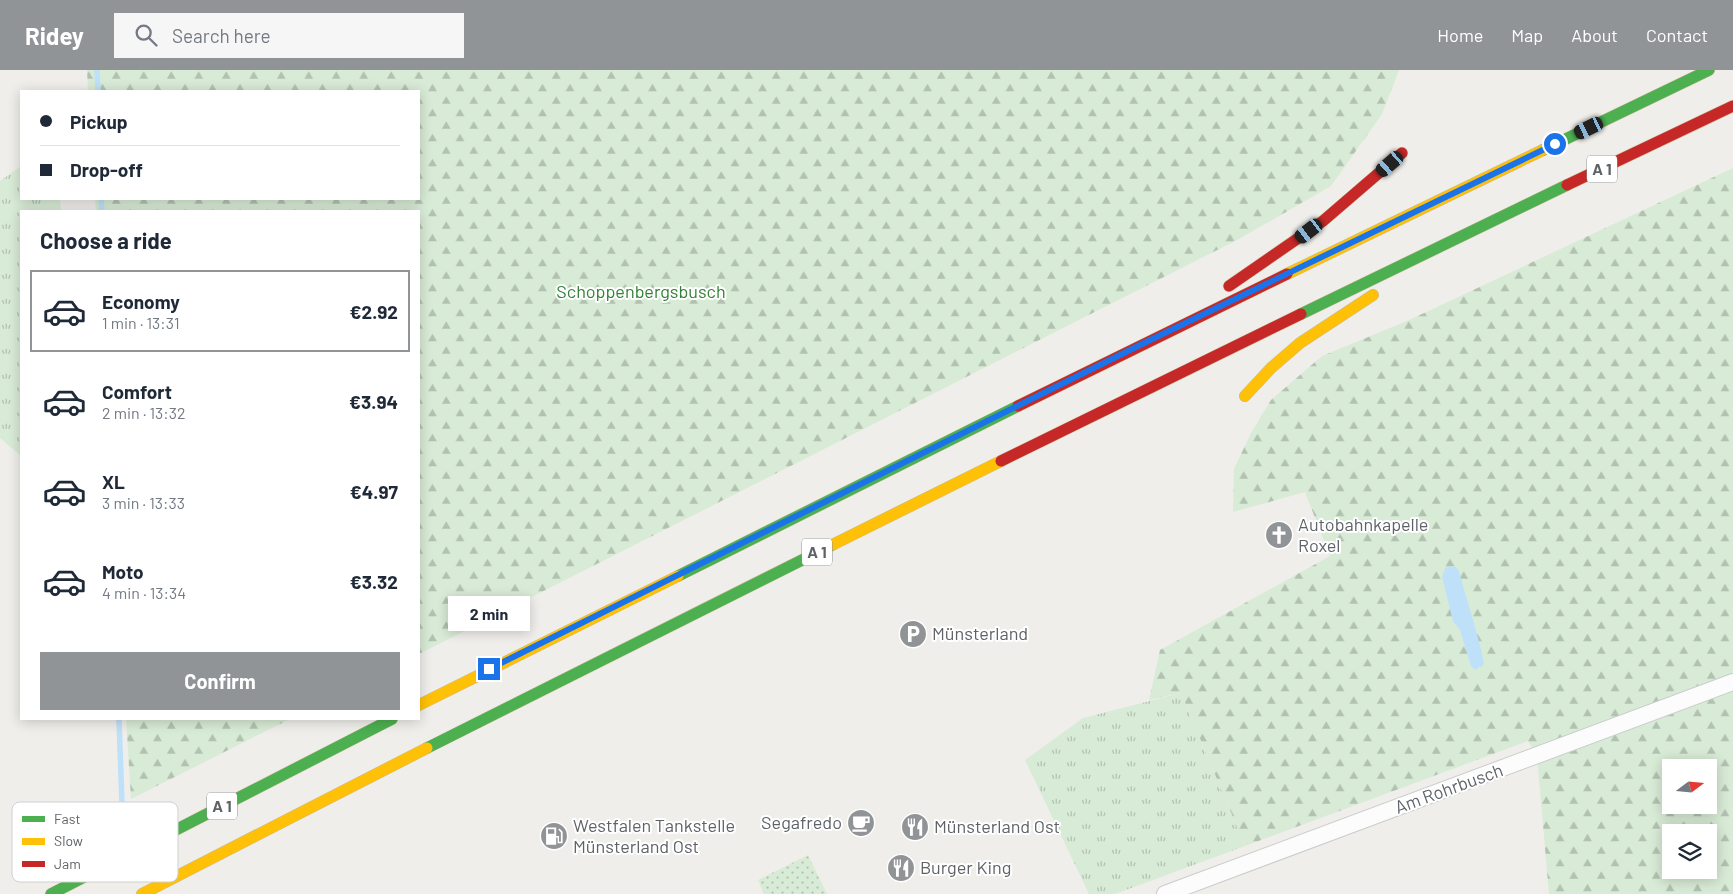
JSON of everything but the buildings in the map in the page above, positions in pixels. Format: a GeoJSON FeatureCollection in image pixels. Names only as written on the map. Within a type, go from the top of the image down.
{"type":"FeatureCollection","features":[{"type":"Feature","properties":{"kind":"highway","name":"A 1"},"geometry":{"type":"LineString","coordinates":[[420,705],[1142,344],[1709,70]]}},
{"type":"Feature","properties":{"kind":"highway","name":"A 1"},"geometry":{"type":"LineString","coordinates":[[178,876],[624,648],[1470,232],[1733,106]]}},
{"type":"Feature","properties":{"kind":"highway"},"geometry":{"type":"LineString","coordinates":[[1223,290],[1323,221],[1402,153]]}},
{"type":"Feature","properties":{"kind":"highway"},"geometry":{"type":"LineString","coordinates":[[1245,396],[1271,368],[1300,343],[1470,232]]}},
{"type":"Feature","properties":{"kind":"highway"},"geometry":{"type":"LineString","coordinates":[[1142,344],[1207,301]]}},
{"type":"Feature","properties":{"kind":"highway","name":"A 1"},"geometry":{"type":"LineString","coordinates":[[178,829],[390,720]]}},
{"type":"Feature","properties":{"kind":"highway","name":"A 1"},"geometry":{"type":"LineString","coordinates":[[51,894],[74,882]]}},
{"type":"Feature","properties":{"kind":"highway","name":"A 1"},"geometry":{"type":"LineString","coordinates":[[142,894],[166,882]]}},
{"type":"Feature","properties":{"kind":"street","name":"Am Rohrbusch"},"geometry":{"type":"LineString","coordinates":[[1166,894],[1733,682]]}},
{"type":"Feature","properties":{"kind":"green space","name":"Schoppenbergsbusch"},"geometry":{"type":"Polygon","coordinates":[[[87,70],[1399,70],[1382,114],[1331,186],[1239,239],[420,653],[420,210],[96,210],[95,200],[420,200],[420,90],[88,90],[87,70]]]}},
{"type":"Feature","properties":{"kind":"green space"},"geometry":{"type":"Polygon","coordinates":[[[20,167],[20,200],[60,200],[61,210],[20,210],[20,455],[0,438],[0,181],[20,167]]]}},
{"type":"Feature","properties":{"kind":"green space"},"geometry":{"type":"Polygon","coordinates":[[[1733,168],[1733,894],[1549,894],[1537,756],[1528,741],[1245,846],[1181,693],[1149,700],[1160,650],[1330,556],[1305,492],[1233,512],[1234,469],[1251,433],[1271,400],[1322,356],[1407,321],[1733,168]]]}},
{"type":"Feature","properties":{"kind":"green space"},"geometry":{"type":"Polygon","coordinates":[[[1181,693],[1245,846],[1115,894],[1089,894],[1025,760],[1083,718],[1181,693]]]}},
{"type":"Feature","properties":{"kind":"green space"},"geometry":{"type":"Polygon","coordinates":[[[126,720],[288,720],[131,799],[126,720]]]}},
{"type":"Feature","properties":{"kind":"green space"},"geometry":{"type":"Polygon","coordinates":[[[808,855],[827,894],[764,894],[758,880],[808,855]]]}},
{"type":"Feature","properties":{"kind":"water"},"geometry":{"type":"Polygon","coordinates":[[[1456,567],[1459,571],[1482,652],[1484,664],[1475,670],[1471,666],[1460,630],[1453,621],[1442,577],[1445,568],[1456,567]]]}},
{"type":"Feature","properties":{"kind":"waterway"},"geometry":{"type":"LineString","coordinates":[[97,70],[98,90]]}},
{"type":"Feature","properties":{"kind":"waterway"},"geometry":{"type":"LineString","coordinates":[[101,200],[102,210]]}},
{"type":"Feature","properties":{"kind":"waterway"},"geometry":{"type":"LineString","coordinates":[[119,720],[122,802]]}},
{"type":"Feature","properties":{"kind":"traffic: fast"},"geometry":{"type":"LineString","coordinates":[[1543,150],[1709,70]]}},
{"type":"Feature","properties":{"kind":"traffic: fast"},"geometry":{"type":"LineString","coordinates":[[1301,314],[1567,185]]}},
{"type":"Feature","properties":{"kind":"traffic: fast"},"geometry":{"type":"LineString","coordinates":[[678,576],[1018,406]]}},
{"type":"Feature","properties":{"kind":"traffic: fast"},"geometry":{"type":"LineString","coordinates":[[427,748],[832,545]]}},
{"type":"Feature","properties":{"kind":"traffic: fast"},"geometry":{"type":"LineString","coordinates":[[178,829],[390,720]]}},
{"type":"Feature","properties":{"kind":"traffic: fast"},"geometry":{"type":"LineString","coordinates":[[51,894],[74,882]]}},
{"type":"Feature","properties":{"kind":"traffic: slow"},"geometry":{"type":"LineString","coordinates":[[1287,274],[1543,150]]}},
{"type":"Feature","properties":{"kind":"traffic: slow"},"geometry":{"type":"LineString","coordinates":[[1245,396],[1271,368],[1300,343],[1373,295]]}},
{"type":"Feature","properties":{"kind":"traffic: slow"},"geometry":{"type":"LineString","coordinates":[[832,545],[1001,461]]}},
{"type":"Feature","properties":{"kind":"traffic: slow"},"geometry":{"type":"LineString","coordinates":[[420,705],[678,576]]}},
{"type":"Feature","properties":{"kind":"traffic: slow"},"geometry":{"type":"LineString","coordinates":[[178,876],[427,748]]}},
{"type":"Feature","properties":{"kind":"traffic: slow"},"geometry":{"type":"LineString","coordinates":[[142,894],[165,882]]}},
{"type":"Feature","properties":{"kind":"traffic: jam"},"geometry":{"type":"LineString","coordinates":[[1567,185],[1733,106]]}},
{"type":"Feature","properties":{"kind":"traffic: jam"},"geometry":{"type":"LineString","coordinates":[[1229,286],[1323,221],[1402,153]]}},
{"type":"Feature","properties":{"kind":"traffic: jam"},"geometry":{"type":"LineString","coordinates":[[1018,406],[1287,274]]}},
{"type":"Feature","properties":{"kind":"traffic: jam"},"geometry":{"type":"LineString","coordinates":[[1001,461],[1301,314]]}},
{"type":"Feature","properties":{"kind":"place","name":"Autobahnkapelle Roxel"},"geometry":{"type":"Point","coordinates":[1279,535]}},
{"type":"Feature","properties":{"kind":"place","name":"Münsterland"},"geometry":{"type":"Point","coordinates":[913,634]}},
{"type":"Feature","properties":{"kind":"place","name":"Segafredo"},"geometry":{"type":"Point","coordinates":[861,823]}},
{"type":"Feature","properties":{"kind":"place","name":"Münsterland Ost"},"geometry":{"type":"Point","coordinates":[915,827]}},
{"type":"Feature","properties":{"kind":"place","name":"Westfalen Tankstelle Münsterland Ost"},"geometry":{"type":"Point","coordinates":[554,836]}},
{"type":"Feature","properties":{"kind":"place","name":"Burger King"},"geometry":{"type":"Point","coordinates":[901,868]}},
{"type":"Feature","properties":{"kind":"route"},"geometry":{"type":"LineString","coordinates":[[489,669],[1142,344],[1555,144]]}}]}
